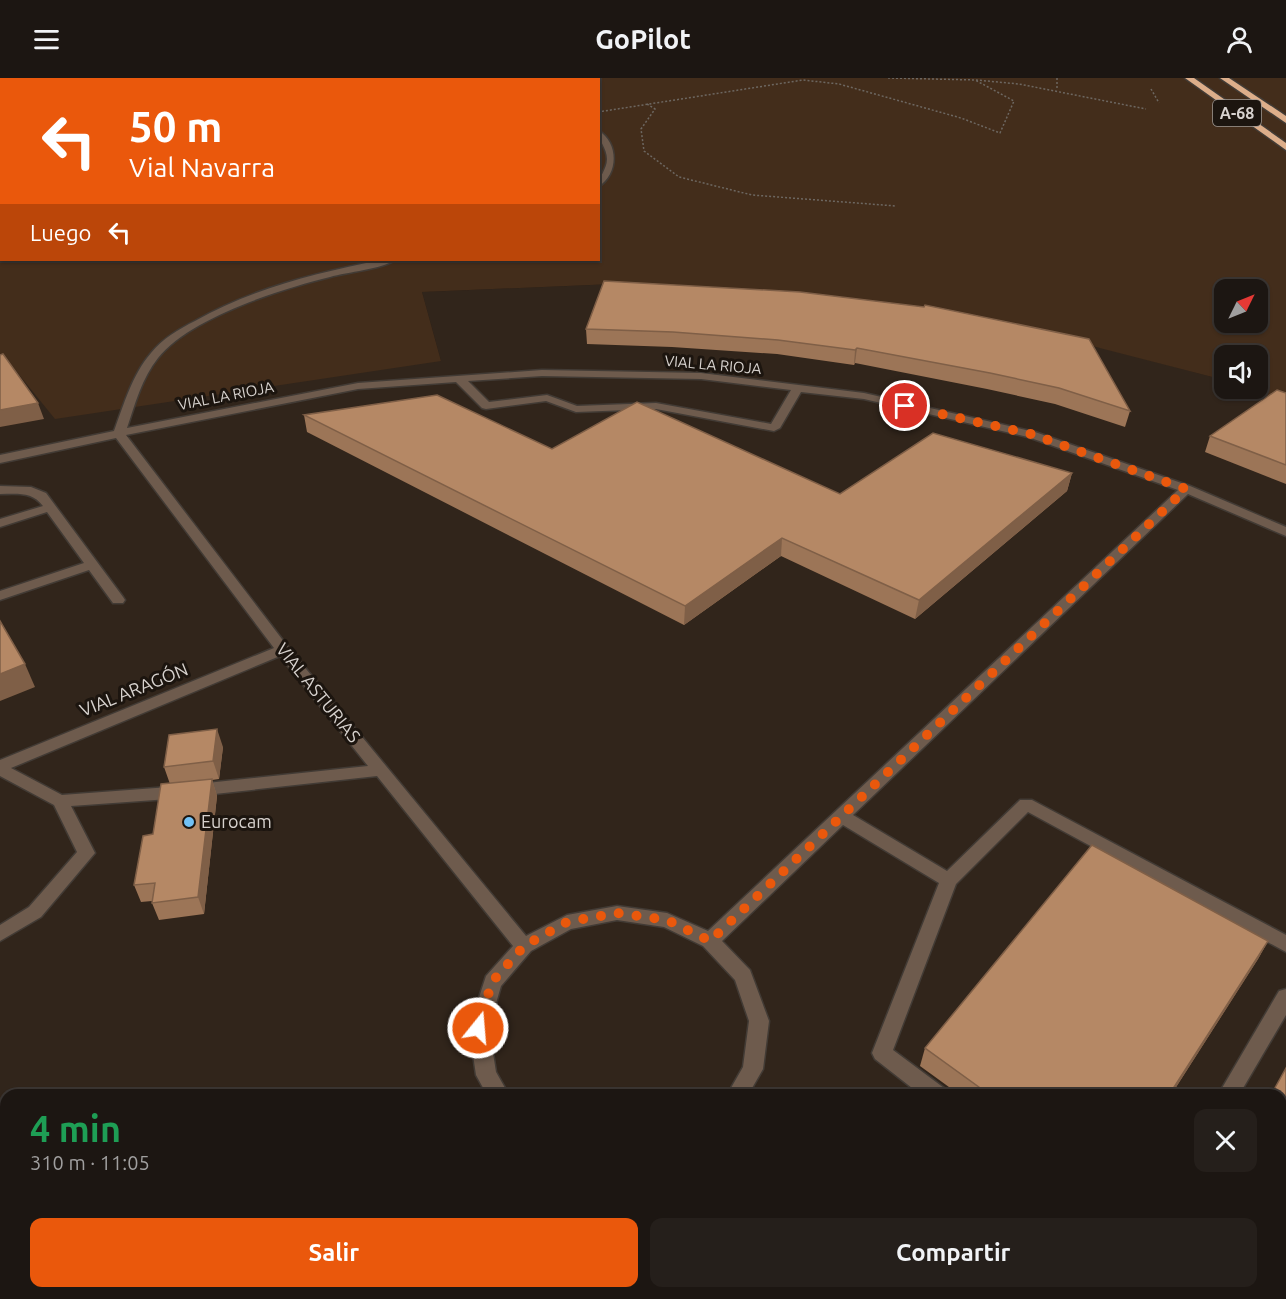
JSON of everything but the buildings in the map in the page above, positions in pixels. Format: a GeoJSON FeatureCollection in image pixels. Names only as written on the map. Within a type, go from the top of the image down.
{"type":"FeatureCollection","features":[{"type":"Feature","properties":{"kind":"highway","name":"A-68"},"geometry":{"type":"LineString","coordinates":[[1188,78],[1286,147]]}},
{"type":"Feature","properties":{"kind":"highway","name":"A-68"},"geometry":{"type":"LineString","coordinates":[[1224,78],[1286,120]]}},
{"type":"Feature","properties":{"kind":"street"},"geometry":{"type":"LineString","coordinates":[[600,134],[610,147],[612,157],[609,170],[600,182]]}},
{"type":"Feature","properties":{"kind":"street"},"geometry":{"type":"LineString","coordinates":[[119,434],[138,383],[152,357],[176,336],[232,305],[273,290],[317,276],[386,261]]}},
{"type":"Feature","properties":{"kind":"street","name":"VIAL LA RIOJA"},"geometry":{"type":"LineString","coordinates":[[0,459],[219,412],[358,386],[542,373],[701,376],[864,396],[1031,434],[1186,489],[1286,532]]}},
{"type":"Feature","properties":{"kind":"street"},"geometry":{"type":"LineString","coordinates":[[459,379],[486,406],[547,399],[576,408],[656,406],[774,428],[798,388]]}},
{"type":"Feature","properties":{"kind":"street","name":"VIAL ASTURIAS"},"geometry":{"type":"LineString","coordinates":[[119,434],[283,650],[524,946]]}},
{"type":"Feature","properties":{"kind":"street"},"geometry":{"type":"LineString","coordinates":[[710,941],[1186,489]]}},
{"type":"Feature","properties":{"kind":"street"},"geometry":{"type":"LineString","coordinates":[[0,490],[31,491],[42,496],[118,600]]}},
{"type":"Feature","properties":{"kind":"street"},"geometry":{"type":"LineString","coordinates":[[0,523],[51,507]]}},
{"type":"Feature","properties":{"kind":"street"},"geometry":{"type":"LineString","coordinates":[[0,596],[93,564]]}},
{"type":"Feature","properties":{"kind":"street","name":"VIAL ARAGÓN"},"geometry":{"type":"LineString","coordinates":[[0,767],[283,650]]}},
{"type":"Feature","properties":{"kind":"street"},"geometry":{"type":"LineString","coordinates":[[0,767],[60,801],[87,853],[35,912],[0,934]]}},
{"type":"Feature","properties":{"kind":"street"},"geometry":{"type":"LineString","coordinates":[[60,801],[169,793],[380,770]]}},
{"type":"Feature","properties":{"kind":"street"},"geometry":{"type":"LineString","coordinates":[[929,1089],[882,1053],[949,880],[1026,804],[1286,944]]}},
{"type":"Feature","properties":{"kind":"street"},"geometry":{"type":"LineString","coordinates":[[842,816],[949,880]]}},
{"type":"Feature","properties":{"kind":"street"},"geometry":{"type":"LineString","coordinates":[[495,1089],[486,1076],[478,1028],[492,982],[524,946],[567,922],[617,913],[667,920],[710,941],[743,976],[759,1021],[753,1069],[741,1089]]}},
{"type":"Feature","properties":{"kind":"street"},"geometry":{"type":"LineString","coordinates":[[1232,1089],[1286,997]]}},
{"type":"Feature","properties":{"kind":"path"},"geometry":{"type":"LineString","coordinates":[[888,78],[914,81],[975,80],[1057,90],[1146,109]]}},
{"type":"Feature","properties":{"kind":"path"},"geometry":{"type":"LineString","coordinates":[[1057,78],[1057,90]]}},
{"type":"Feature","properties":{"kind":"path"},"geometry":{"type":"LineString","coordinates":[[600,112],[780,81],[822,81],[961,118],[1000,134],[1014,101],[975,80]]}},
{"type":"Feature","properties":{"kind":"path"},"geometry":{"type":"LineString","coordinates":[[1151,89],[1159,104]]}},
{"type":"Feature","properties":{"kind":"path"},"geometry":{"type":"LineString","coordinates":[[647,104],[655,109],[641,129],[644,151],[679,177],[752,195],[896,206]]}},
{"type":"Feature","properties":{"kind":"shaded area"},"geometry":{"type":"Polygon","coordinates":[[[600,78],[1286,78],[1286,402],[1268,396],[1268,345],[1214,345],[1214,377],[1061,338],[637,283],[422,292],[441,361],[55,419],[3,355],[0,356],[0,261],[600,261],[600,78]]]}},
{"type":"Feature","properties":{"kind":"shaded area"},"geometry":{"type":"Polygon","coordinates":[[[637,283],[1103,348],[1214,377],[1214,399],[1268,399],[1268,396],[1286,402],[1286,1089],[0,1089],[0,356],[441,361],[422,292],[637,283]]]}},
{"type":"Feature","properties":{"kind":"place","name":"Eurocam"},"geometry":{"type":"Point","coordinates":[189,822]}},
{"type":"Feature","properties":{"kind":"route"},"geometry":{"type":"LineString","coordinates":[[478,1028],[492,982],[524,946],[567,922],[617,913],[667,920],[710,941],[1186,489],[1031,434],[905,406]]}}]}
